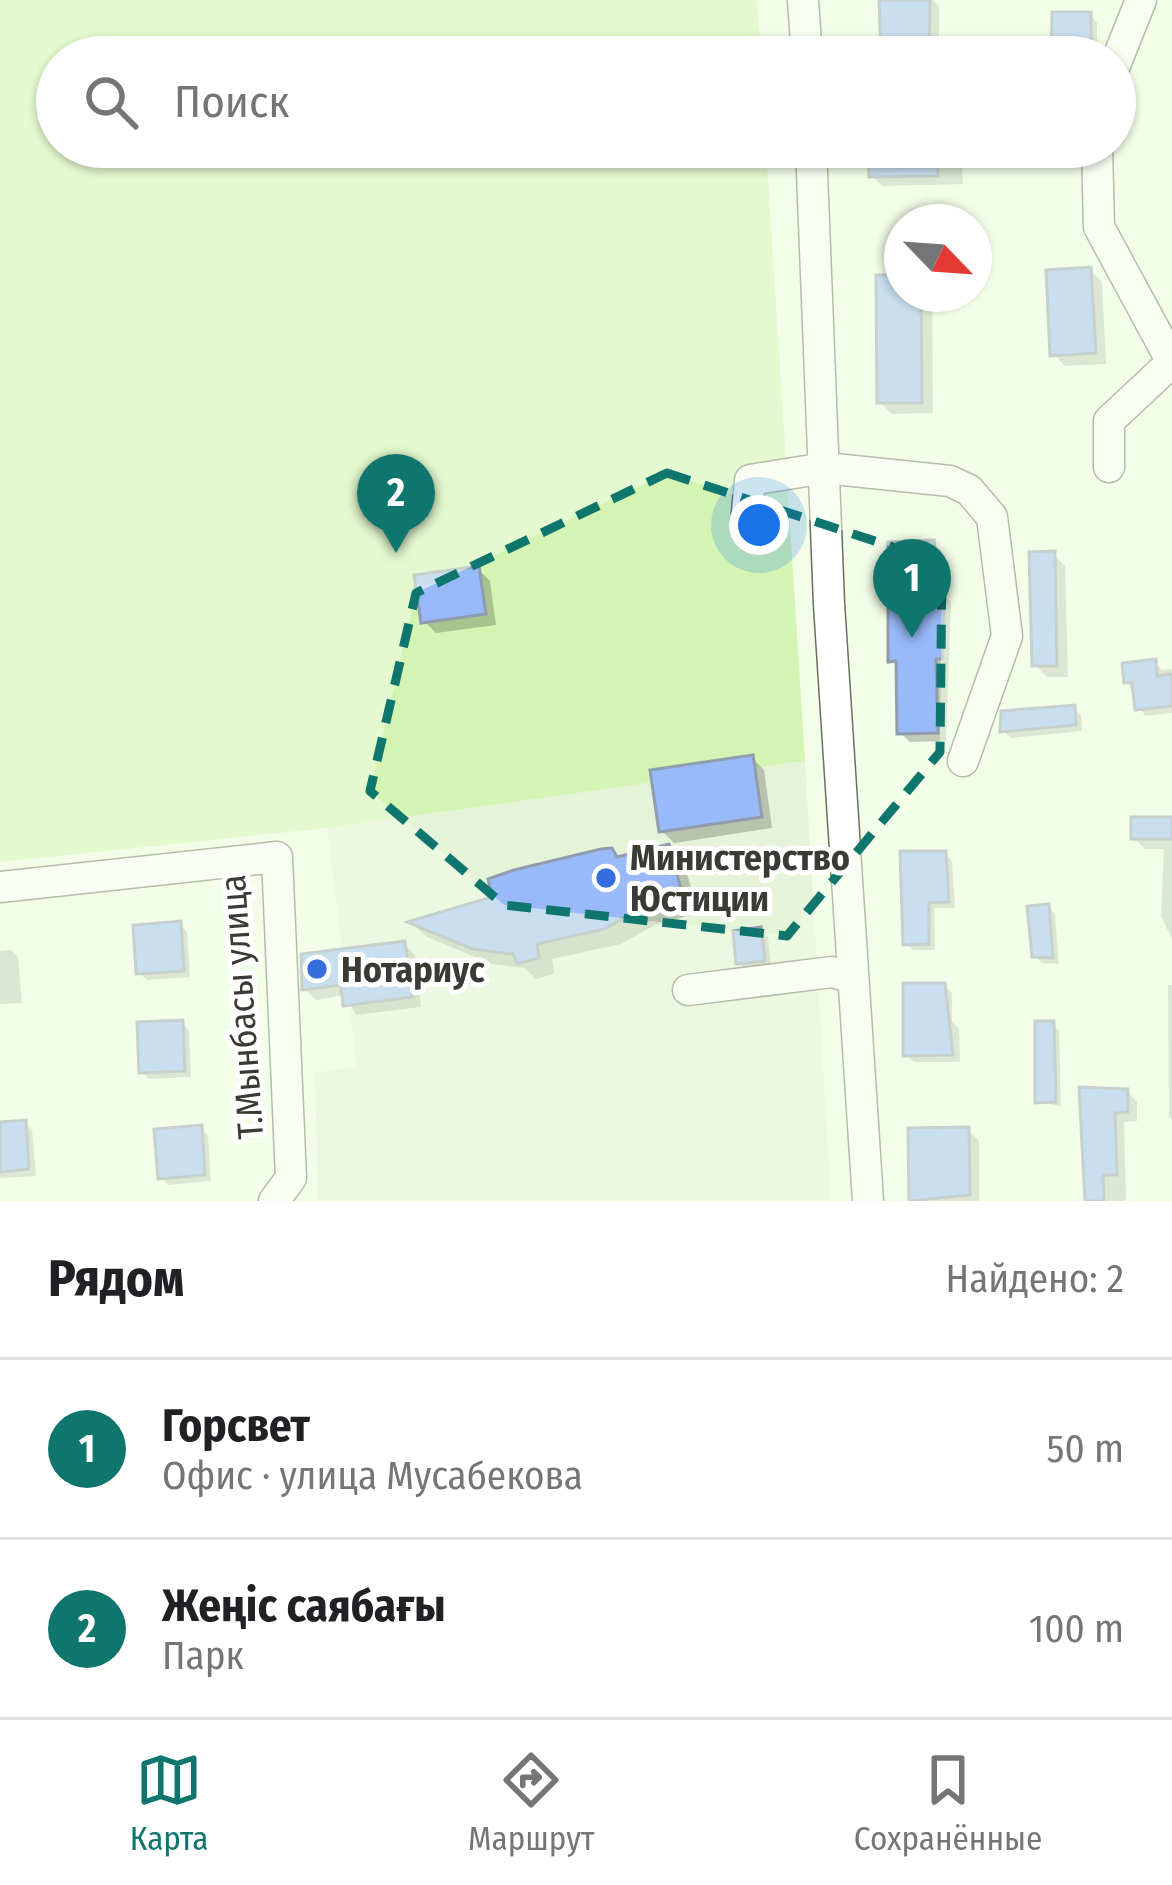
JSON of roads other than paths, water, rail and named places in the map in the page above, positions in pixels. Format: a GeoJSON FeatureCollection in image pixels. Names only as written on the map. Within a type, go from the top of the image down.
{"type":"FeatureCollection","features":[{"type":"Feature","properties":{"kind":"street"},"geometry":{"type":"LineString","coordinates":[[803,0],[806,36]]}},
{"type":"Feature","properties":{"kind":"street"},"geometry":{"type":"LineString","coordinates":[[1127,36],[1141,0]]}},
{"type":"Feature","properties":{"kind":"street"},"geometry":{"type":"LineString","coordinates":[[812,168],[852,978],[868,1201]]}},
{"type":"Feature","properties":{"kind":"street"},"geometry":{"type":"LineString","coordinates":[[1098,168],[1099,227],[1172,362],[1109,421],[1109,467]]}},
{"type":"Feature","properties":{"kind":"street"},"geometry":{"type":"LineString","coordinates":[[746,522],[751,480],[825,468],[950,481],[969,490],[992,517],[1007,636],[963,761]]}},
{"type":"Feature","properties":{"kind":"street","name":"Т.Мынбасы улица"},"geometry":{"type":"LineString","coordinates":[[0,887],[277,857],[291,1178],[274,1201]]}},
{"type":"Feature","properties":{"kind":"street"},"geometry":{"type":"LineString","coordinates":[[688,990],[832,972],[852,978]]}},
{"type":"Feature","properties":{"kind":"place","name":"Жеңіс саябағы"},"geometry":{"type":"Point","coordinates":[396,553]}},
{"type":"Feature","properties":{"kind":"place","name":"Горсвет"},"geometry":{"type":"Point","coordinates":[912,638]}},
{"type":"Feature","properties":{"kind":"place","name":"Министерство Юстиции"},"geometry":{"type":"Point","coordinates":[606,878]}},
{"type":"Feature","properties":{"kind":"place","name":"Нотариус"},"geometry":{"type":"Point","coordinates":[317,969]}}]}
